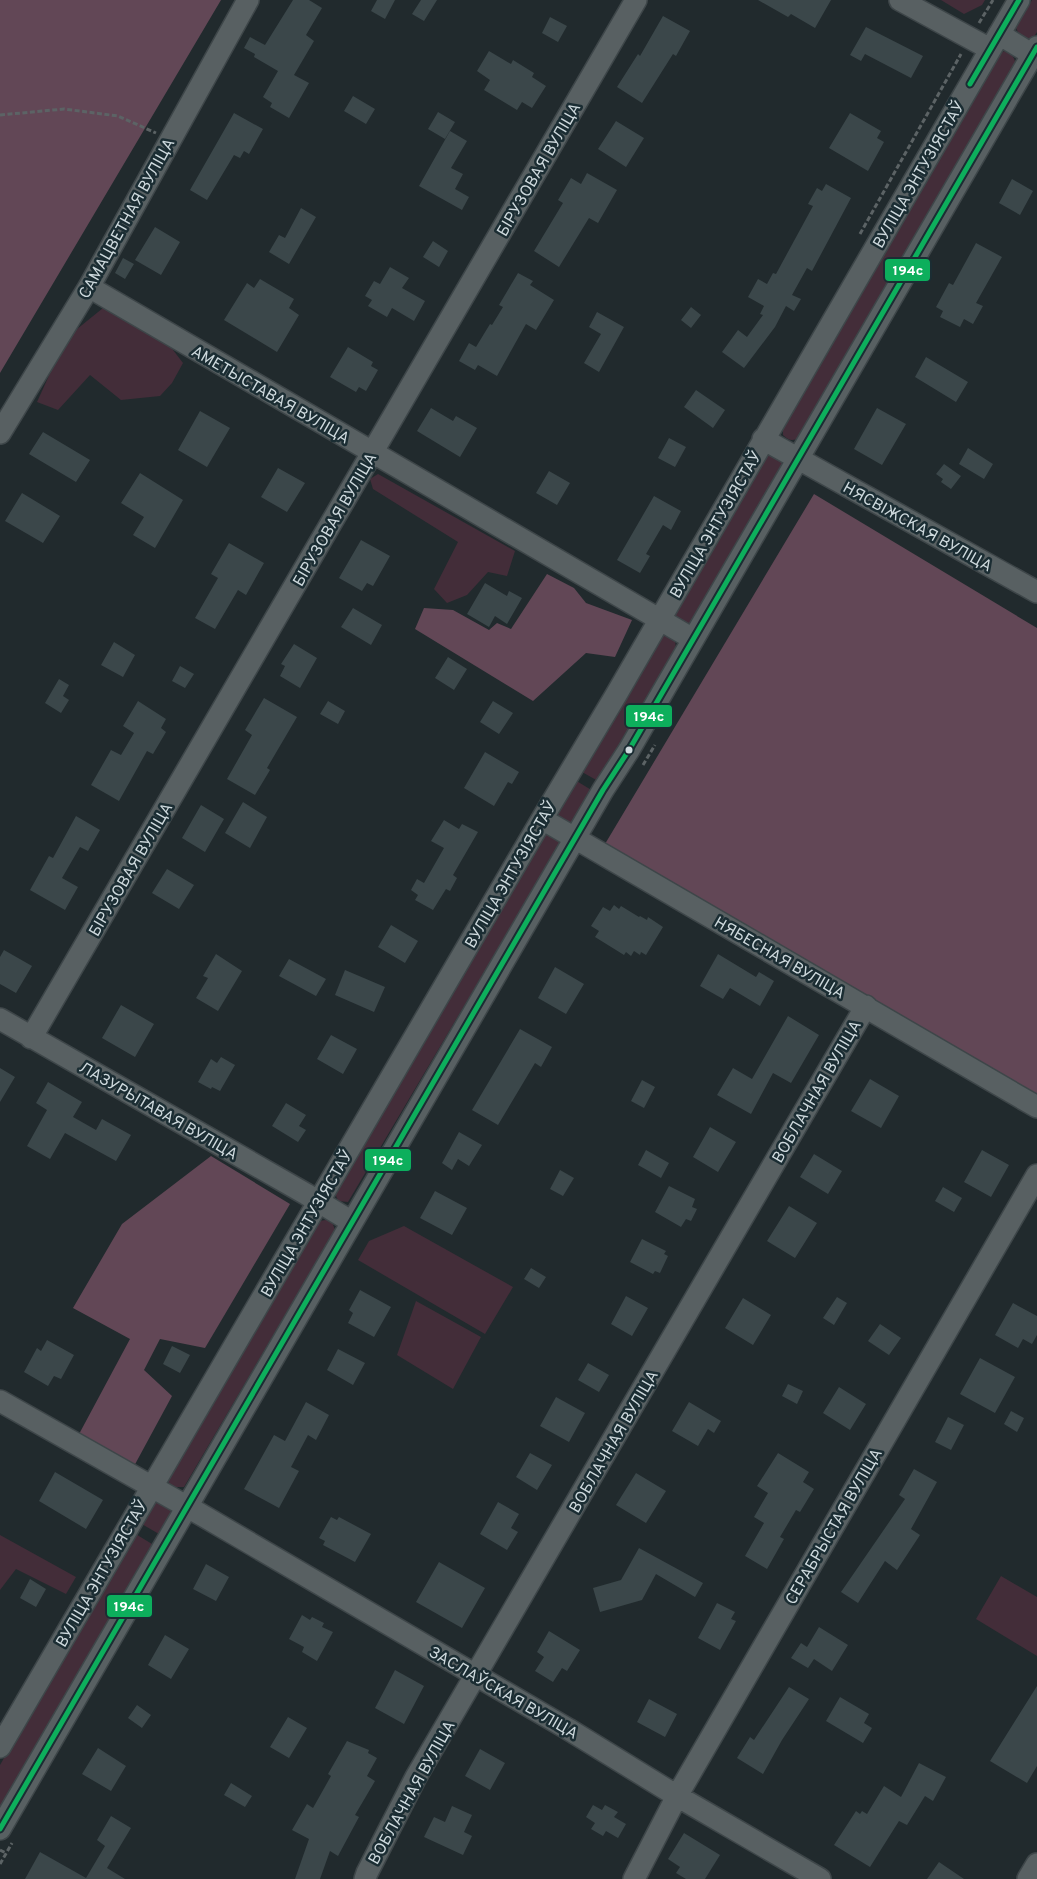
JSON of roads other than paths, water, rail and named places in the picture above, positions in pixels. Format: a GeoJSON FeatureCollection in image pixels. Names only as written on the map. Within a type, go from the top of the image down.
{"type":"FeatureCollection","features":[{"type":"Feature","properties":{"kind":"street","name":"САМАЦВЕТНАЯ ВУЛІЦА"},"geometry":{"type":"LineString","coordinates":[[0,433],[89,287],[248,0]]}},
{"type":"Feature","properties":{"kind":"street","name":"БІРУЗОВАЯ ВУЛІЦА"},"geometry":{"type":"LineString","coordinates":[[31,1038],[636,0]]}},
{"type":"Feature","properties":{"kind":"street","name":"ВУЛІЦА ЭНТУЗІЯСТАЎ"},"geometry":{"type":"LineString","coordinates":[[0,1747],[1019,0]]}},
{"type":"Feature","properties":{"kind":"street"},"geometry":{"type":"LineString","coordinates":[[0,1829],[186,1506],[1035,51],[995,42],[912,3]]}},
{"type":"Feature","properties":{"kind":"street","name":"АМЕТЫСТАВАЯ ВУЛІЦА"},"geometry":{"type":"LineString","coordinates":[[89,287],[693,639]]}},
{"type":"Feature","properties":{"kind":"street","name":"НЯСВІЖСКАЯ ВУЛІЦА"},"geometry":{"type":"LineString","coordinates":[[763,439],[1037,592]]}},
{"type":"Feature","properties":{"kind":"street","name":"НЯБЕСНАЯ ВУЛІЦА"},"geometry":{"type":"LineString","coordinates":[[542,819],[1037,1107]]}},
{"type":"Feature","properties":{"kind":"street","name":"ВОБЛАЧНАЯ ВУЛІЦА"},"geometry":{"type":"LineString","coordinates":[[365,1879],[416,1777],[866,1006]]}},
{"type":"Feature","properties":{"kind":"street","name":"ЛАЗУРЫТАВАЯ ВУЛІЦА"},"geometry":{"type":"LineString","coordinates":[[0,1019],[352,1222]]}},
{"type":"Feature","properties":{"kind":"street","name":"СЕРАБРЫСТАЯ ВУЛІЦА"},"geometry":{"type":"LineString","coordinates":[[634,1879],[677,1796],[1037,1175]]}},
{"type":"Feature","properties":{"kind":"street","name":"ЗАСЛАЎСКАЯ ВУЛІЦА"},"geometry":{"type":"LineString","coordinates":[[0,1401],[152,1486],[568,1729],[677,1796],[820,1879]]}},
{"type":"Feature","properties":{"kind":"street"},"geometry":{"type":"LineString","coordinates":[[1028,1879],[1037,1864]]}}]}
